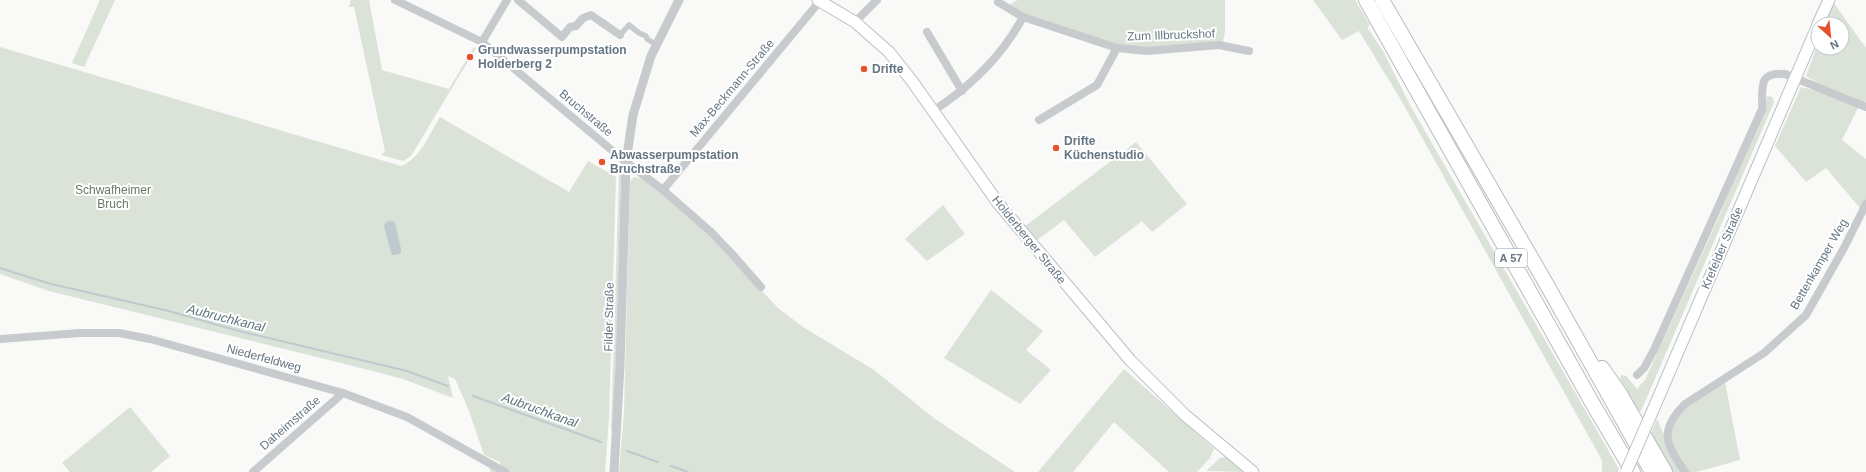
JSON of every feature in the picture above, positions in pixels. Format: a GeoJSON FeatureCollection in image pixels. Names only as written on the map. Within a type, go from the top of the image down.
{"type":"FeatureCollection","features":[{"type":"Feature","properties":{"kind":"highway","name":"A 57"},"geometry":{"type":"LineString","coordinates":[[1366,0],[1594,406],[1633,472]]}},
{"type":"Feature","properties":{"kind":"highway","name":"A 57"},"geometry":{"type":"LineString","coordinates":[[1382,0],[1547,285],[1652,472]]}},
{"type":"Feature","properties":{"kind":"highway"},"geometry":{"type":"LineString","coordinates":[[1547,285],[1562,302],[1587,345],[1619,392],[1665,472]]}},
{"type":"Feature","properties":{"kind":"highway"},"geometry":{"type":"LineString","coordinates":[[1594,406],[1627,472]]}},
{"type":"Feature","properties":{"kind":"main road","name":"Krefelder Straße"},"geometry":{"type":"LineString","coordinates":[[1822,16],[1829,0]]}},
{"type":"Feature","properties":{"kind":"main road","name":"Holderberger Straße"},"geometry":{"type":"LineString","coordinates":[[819,1],[855,22],[889,52],[998,203],[1130,360],[1185,415],[1253,472]]}},
{"type":"Feature","properties":{"kind":"main road","name":"Krefelder Straße"},"geometry":{"type":"LineString","coordinates":[[1627,472],[1810,43]]}},
{"type":"Feature","properties":{"kind":"street","name":"Bruchstraße"},"geometry":{"type":"LineString","coordinates":[[395,0],[482,42],[626,162],[663,190],[717,238],[761,287]]}},
{"type":"Feature","properties":{"kind":"street"},"geometry":{"type":"LineString","coordinates":[[482,42],[507,0]]}},
{"type":"Feature","properties":{"kind":"street"},"geometry":{"type":"LineString","coordinates":[[518,0],[562,37],[570,27],[576,26],[584,18],[591,15],[620,35],[629,25],[639,33],[646,36],[647,39],[652,42]]}},
{"type":"Feature","properties":{"kind":"street","name":"Filder Straße"},"geometry":{"type":"LineString","coordinates":[[614,472],[620,366],[626,162],[633,115],[651,56],[678,0]]}},
{"type":"Feature","properties":{"kind":"street"},"geometry":{"type":"LineString","coordinates":[[855,22],[877,0]]}},
{"type":"Feature","properties":{"kind":"street"},"geometry":{"type":"LineString","coordinates":[[997,1],[1008,0]]}},
{"type":"Feature","properties":{"kind":"street","name":"Max-Beckmann-Straße"},"geometry":{"type":"LineString","coordinates":[[663,190],[819,1]]}},
{"type":"Feature","properties":{"kind":"street","name":"Zum Illbruckshof"},"geometry":{"type":"LineString","coordinates":[[997,1],[1024,17],[1117,48],[1147,50],[1219,45],[1249,50]]}},
{"type":"Feature","properties":{"kind":"street"},"geometry":{"type":"LineString","coordinates":[[933,112],[962,91],[1005,48],[1024,17]]}},
{"type":"Feature","properties":{"kind":"street"},"geometry":{"type":"LineString","coordinates":[[928,32],[962,91]]}},
{"type":"Feature","properties":{"kind":"street","name":"Zum Illbruckshof"},"geometry":{"type":"LineString","coordinates":[[1039,120],[1097,85],[1117,48]]}},
{"type":"Feature","properties":{"kind":"street"},"geometry":{"type":"LineString","coordinates":[[1637,375],[1644,368],[1654,350],[1762,109],[1762,85],[1767,77],[1774,73],[1785,74],[1866,107]]}},
{"type":"Feature","properties":{"kind":"street","name":"Bettenkamper Weg"},"geometry":{"type":"LineString","coordinates":[[1684,472],[1670,450],[1667,442],[1668,432],[1676,413],[1685,404],[1764,353],[1806,315],[1844,248],[1866,204]]}},
{"type":"Feature","properties":{"kind":"street","name":"Niederfeldweg"},"geometry":{"type":"LineString","coordinates":[[0,339],[80,333],[119,333],[150,339],[343,393],[407,417],[505,472]]}},
{"type":"Feature","properties":{"kind":"street","name":"Daheimstraße"},"geometry":{"type":"LineString","coordinates":[[253,472],[343,393]]}},
{"type":"Feature","properties":{"kind":"green space"},"geometry":{"type":"Polygon","coordinates":[[[100,0],[115,0],[84,67],[72,63],[100,0]]]}},
{"type":"Feature","properties":{"kind":"green space"},"geometry":{"type":"Polygon","coordinates":[[[351,0],[369,0],[382,70],[449,89],[474,47],[476,48],[411,156],[403,161],[381,155],[385,151],[354,7],[349,7],[351,0]]]}},
{"type":"Feature","properties":{"kind":"green space"},"geometry":{"type":"Polygon","coordinates":[[[1018,0],[1225,0],[1225,31],[1223,43],[1147,48],[1117,46],[1022,13],[1010,4],[1018,0]]]}},
{"type":"Feature","properties":{"kind":"green space"},"geometry":{"type":"Polygon","coordinates":[[[1313,0],[1355,0],[1370,25],[1367,27],[1383,51],[1410,105],[1619,469],[1618,472],[1602,472],[1602,461],[1598,453],[1401,100],[1359,31],[1342,40],[1313,0]]]}},
{"type":"Feature","properties":{"kind":"green space"},"geometry":{"type":"Polygon","coordinates":[[[1833,2],[1843,16],[1828,16],[1833,2]]]}},
{"type":"Feature","properties":{"kind":"green space"},"geometry":{"type":"Polygon","coordinates":[[[1850,26],[1866,48],[1866,105],[1860,104],[1842,140],[1866,159],[1866,204],[1858,211],[1860,208],[1826,168],[1806,182],[1775,146],[1801,87],[1842,97],[1806,76],[1813,56],[1850,56],[1850,26]]]}},
{"type":"Feature","properties":{"kind":"green space","name":"Schwafheimer Bruch"},"geometry":{"type":"Polygon","coordinates":[[[0,47],[401,166],[414,157],[424,145],[440,117],[569,192],[588,161],[616,177],[609,417],[605,472],[502,472],[500,462],[484,455],[469,411],[455,379],[448,376],[453,398],[403,379],[49,291],[0,274],[0,47]]]}},
{"type":"Feature","properties":{"kind":"green space"},"geometry":{"type":"Polygon","coordinates":[[[1767,96],[1772,97],[1774,102],[1772,107],[1641,411],[1635,411],[1626,394],[1627,389],[1620,379],[1621,375],[1626,376],[1637,389],[1645,380],[1718,219],[1765,107],[1767,96]]]}},
{"type":"Feature","properties":{"kind":"green space"},"geometry":{"type":"Polygon","coordinates":[[[1136,142],[1187,204],[1152,232],[1142,221],[1095,257],[1064,220],[1036,241],[1024,227],[1136,142]]]}},
{"type":"Feature","properties":{"kind":"green space"},"geometry":{"type":"Polygon","coordinates":[[[619,173],[621,174],[615,394],[613,430],[611,430],[619,173]]]}},
{"type":"Feature","properties":{"kind":"green space"},"geometry":{"type":"Polygon","coordinates":[[[634,177],[644,179],[705,230],[778,308],[803,327],[874,370],[935,419],[1015,472],[619,472],[624,413],[630,181],[634,177]]]}},
{"type":"Feature","properties":{"kind":"green space"},"geometry":{"type":"Polygon","coordinates":[[[943,205],[965,234],[927,261],[905,239],[943,205]]]}},
{"type":"Feature","properties":{"kind":"green space"},"geometry":{"type":"Polygon","coordinates":[[[991,290],[1043,331],[1026,350],[1051,370],[1020,404],[944,358],[991,290]]]}},
{"type":"Feature","properties":{"kind":"green space"},"geometry":{"type":"Polygon","coordinates":[[[1124,369],[1214,449],[1210,458],[1197,472],[1169,472],[1114,422],[1073,472],[1038,472],[1124,369]]]}},
{"type":"Feature","properties":{"kind":"green space"},"geometry":{"type":"Polygon","coordinates":[[[1725,382],[1740,460],[1696,472],[1688,472],[1670,441],[1673,423],[1686,406],[1725,382]]]}},
{"type":"Feature","properties":{"kind":"green space"},"geometry":{"type":"Polygon","coordinates":[[[130,407],[170,456],[151,472],[70,472],[62,463],[130,407]]]}},
{"type":"Feature","properties":{"kind":"green space"},"geometry":{"type":"Polygon","coordinates":[[[1657,419],[1664,435],[1666,445],[1681,472],[1671,472],[1650,436],[1657,419]]]}},
{"type":"Feature","properties":{"kind":"green space"},"geometry":{"type":"Polygon","coordinates":[[[1227,457],[1247,472],[1206,471],[1220,458],[1227,457]]]}},
{"type":"Feature","properties":{"kind":"green space"},"geometry":{"type":"Polygon","coordinates":[[[489,468],[502,472],[491,472],[489,468]]]}},
{"type":"Feature","properties":{"kind":"shaded area"},"geometry":{"type":"Polygon","coordinates":[[[388,221],[395,222],[401,249],[401,253],[395,255],[392,255],[384,227],[385,223],[388,221]]]}},
{"type":"Feature","properties":{"kind":"waterway","name":"Aubruchkanal"},"geometry":{"type":"LineString","coordinates":[[0,268],[51,284],[169,311],[239,331],[407,371],[448,386]]}},
{"type":"Feature","properties":{"kind":"waterway","name":"Aubruchkanal"},"geometry":{"type":"LineString","coordinates":[[473,396],[601,442]]}},
{"type":"Feature","properties":{"kind":"waterway","name":"Aubruchkanal"},"geometry":{"type":"LineString","coordinates":[[627,451],[658,462]]}},
{"type":"Feature","properties":{"kind":"waterway","name":"Aubruchkanal"},"geometry":{"type":"LineString","coordinates":[[671,466],[688,472]]}},
{"type":"Feature","properties":{"kind":"place","name":"Grundwasserpumpstation Holderberg 2"},"geometry":{"type":"Point","coordinates":[470,57]}},
{"type":"Feature","properties":{"kind":"place","name":"Drifte"},"geometry":{"type":"Point","coordinates":[864,69]}},
{"type":"Feature","properties":{"kind":"place","name":"Drifte Küchenstudio"},"geometry":{"type":"Point","coordinates":[1056,148]}},
{"type":"Feature","properties":{"kind":"place","name":"Abwasserpumpstation Bruchstraße"},"geometry":{"type":"Point","coordinates":[602,162]}}]}
